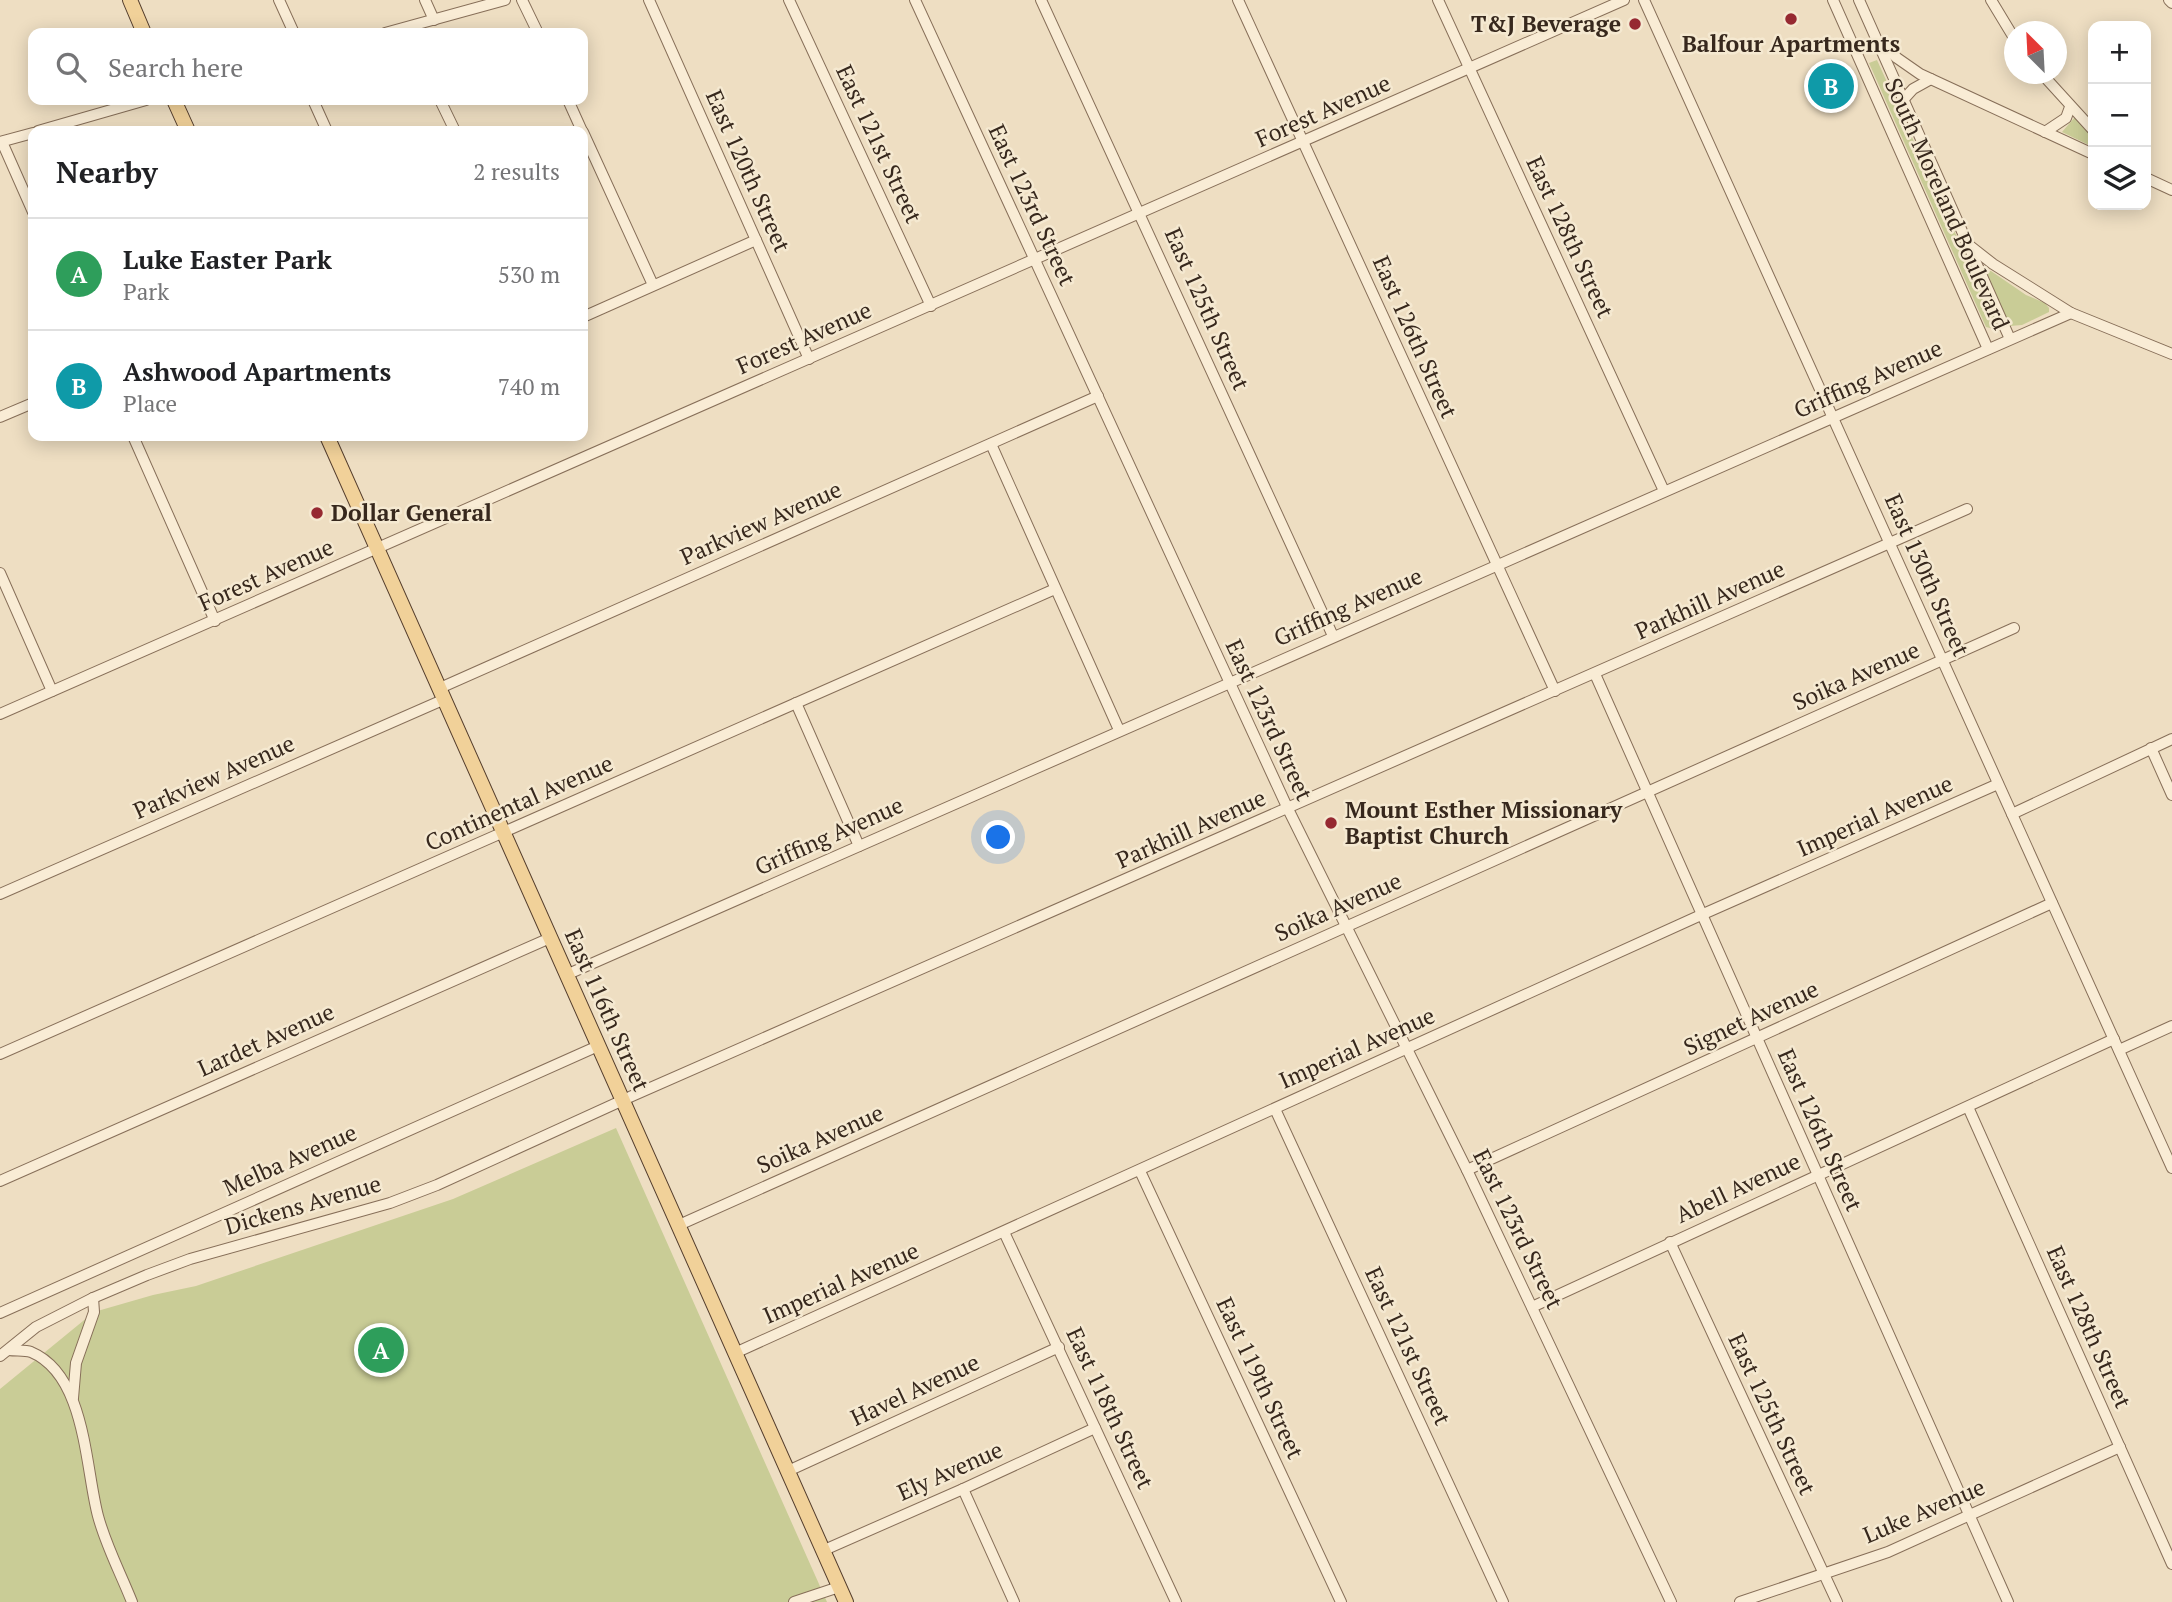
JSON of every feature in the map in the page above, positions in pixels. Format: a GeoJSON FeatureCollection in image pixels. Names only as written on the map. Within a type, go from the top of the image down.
{"type":"FeatureCollection","features":[{"type":"Feature","properties":{"kind":"main road"},"geometry":{"type":"LineString","coordinates":[[130,0],[142,28]]}},
{"type":"Feature","properties":{"kind":"main road"},"geometry":{"type":"LineString","coordinates":[[176,105],[186,126]]}},
{"type":"Feature","properties":{"kind":"main road","name":"East 116th Street"},"geometry":{"type":"LineString","coordinates":[[329,441],[846,1602]]}},
{"type":"Feature","properties":{"kind":"street"},"geometry":{"type":"LineString","coordinates":[[279,0],[292,28]]}},
{"type":"Feature","properties":{"kind":"street"},"geometry":{"type":"LineString","coordinates":[[425,0],[434,20]]}},
{"type":"Feature","properties":{"kind":"street"},"geometry":{"type":"LineString","coordinates":[[413,28],[505,0]]}},
{"type":"Feature","properties":{"kind":"street"},"geometry":{"type":"LineString","coordinates":[[522,0],[536,28]]}},
{"type":"Feature","properties":{"kind":"street","name":"East 120th Street"},"geometry":{"type":"LineString","coordinates":[[649,0],[808,359]]}},
{"type":"Feature","properties":{"kind":"street","name":"East 121st Street"},"geometry":{"type":"LineString","coordinates":[[789,0],[931,306]]}},
{"type":"Feature","properties":{"kind":"street","name":"East 123rd Street"},"geometry":{"type":"LineString","coordinates":[[915,0],[1228,682],[1532,1307],[1671,1602]]}},
{"type":"Feature","properties":{"kind":"street","name":"East 125th Street"},"geometry":{"type":"LineString","coordinates":[[1041,0],[1333,636]]}},
{"type":"Feature","properties":{"kind":"street","name":"East 126th Street"},"geometry":{"type":"LineString","coordinates":[[1238,0],[1555,691]]}},
{"type":"Feature","properties":{"kind":"street","name":"East 128th Street"},"geometry":{"type":"LineString","coordinates":[[1438,0],[1664,491]]}},
{"type":"Feature","properties":{"kind":"street","name":"Forest Avenue"},"geometry":{"type":"LineString","coordinates":[[0,714],[1624,0]]}},
{"type":"Feature","properties":{"kind":"street","name":"East 130th Street"},"geometry":{"type":"LineString","coordinates":[[1644,0],[2172,1168]]}},
{"type":"Feature","properties":{"kind":"street","name":"South Moreland Boulevard"},"geometry":{"type":"LineString","coordinates":[[1833,0],[1988,349]]}},
{"type":"Feature","properties":{"kind":"street","name":"South Moreland Boulevard"},"geometry":{"type":"LineString","coordinates":[[1859,0],[2010,339]]}},
{"type":"Feature","properties":{"kind":"street"},"geometry":{"type":"LineString","coordinates":[[1991,0],[2004,21]]}},
{"type":"Feature","properties":{"kind":"street"},"geometry":{"type":"LineString","coordinates":[[1854,48],[1876,39],[1897,58],[1931,79],[2088,152]]}},
{"type":"Feature","properties":{"kind":"street"},"geometry":{"type":"LineString","coordinates":[[1903,100],[1913,89],[1931,79]]}},
{"type":"Feature","properties":{"kind":"street"},"geometry":{"type":"LineString","coordinates":[[2050,84],[2088,125]]}},
{"type":"Feature","properties":{"kind":"street"},"geometry":{"type":"LineString","coordinates":[[55,126],[129,105]]}},
{"type":"Feature","properties":{"kind":"street"},"geometry":{"type":"LineString","coordinates":[[315,105],[325,126]]}},
{"type":"Feature","properties":{"kind":"street"},"geometry":{"type":"LineString","coordinates":[[442,105],[453,126]]}},
{"type":"Feature","properties":{"kind":"street"},"geometry":{"type":"LineString","coordinates":[[570,105],[580,126]]}},
{"type":"Feature","properties":{"kind":"street"},"geometry":{"type":"LineString","coordinates":[[2045,132],[2066,118],[2070,107]]}},
{"type":"Feature","properties":{"kind":"street"},"geometry":{"type":"LineString","coordinates":[[28,134],[1,142],[28,201]]}},
{"type":"Feature","properties":{"kind":"street"},"geometry":{"type":"LineString","coordinates":[[588,143],[653,285]]}},
{"type":"Feature","properties":{"kind":"street"},"geometry":{"type":"LineString","coordinates":[[2151,180],[2172,190]]}},
{"type":"Feature","properties":{"kind":"street"},"geometry":{"type":"LineString","coordinates":[[588,315],[756,240]]}},
{"type":"Feature","properties":{"kind":"street"},"geometry":{"type":"LineString","coordinates":[[1967,244],[1993,264],[2071,313],[2172,354]]}},
{"type":"Feature","properties":{"kind":"street","name":"Griffing Avenue"},"geometry":{"type":"LineString","coordinates":[[566,975],[2071,313]]}},
{"type":"Feature","properties":{"kind":"street","name":"Parkview Avenue"},"geometry":{"type":"LineString","coordinates":[[0,894],[1098,396]]}},
{"type":"Feature","properties":{"kind":"street"},"geometry":{"type":"LineString","coordinates":[[0,417],[28,404]]}},
{"type":"Feature","properties":{"kind":"street"},"geometry":{"type":"LineString","coordinates":[[135,441],[215,621]]}},
{"type":"Feature","properties":{"kind":"street"},"geometry":{"type":"LineString","coordinates":[[991,444],[1119,730]]}},
{"type":"Feature","properties":{"kind":"street","name":"Parkhill Avenue"},"geometry":{"type":"LineString","coordinates":[[622,1101],[1967,509]]}},
{"type":"Feature","properties":{"kind":"street"},"geometry":{"type":"LineString","coordinates":[[0,573],[52,691]]}},
{"type":"Feature","properties":{"kind":"street","name":"Continental Avenue"},"geometry":{"type":"LineString","coordinates":[[0,1054],[1055,589]]}},
{"type":"Feature","properties":{"kind":"street","name":"Soika Avenue"},"geometry":{"type":"LineString","coordinates":[[678,1225],[2014,628]]}},
{"type":"Feature","properties":{"kind":"street","name":"East 126th Street"},"geometry":{"type":"LineString","coordinates":[[1595,674],[2008,1602]]}},
{"type":"Feature","properties":{"kind":"street"},"geometry":{"type":"LineString","coordinates":[[796,703],[859,846]]}},
{"type":"Feature","properties":{"kind":"street"},"geometry":{"type":"LineString","coordinates":[[2012,814],[2172,739]]}},
{"type":"Feature","properties":{"kind":"street"},"geometry":{"type":"LineString","coordinates":[[2151,748],[2172,795]]}},
{"type":"Feature","properties":{"kind":"street","name":"Imperial Avenue"},"geometry":{"type":"LineString","coordinates":[[735,1353],[1701,915],[1998,784]]}},
{"type":"Feature","properties":{"kind":"street","name":"Signet Avenue"},"geometry":{"type":"LineString","coordinates":[[1466,1170],[2052,903]]}},
{"type":"Feature","properties":{"kind":"street","name":"Lardet Avenue"},"geometry":{"type":"LineString","coordinates":[[0,1181],[550,938]]}},
{"type":"Feature","properties":{"kind":"street"},"geometry":{"type":"LineString","coordinates":[[2119,1050],[2172,1027]]}},
{"type":"Feature","properties":{"kind":"street","name":"Abell Avenue"},"geometry":{"type":"LineString","coordinates":[[1532,1307],[2114,1039]]}},
{"type":"Feature","properties":{"kind":"street","name":"Melba Avenue"},"geometry":{"type":"LineString","coordinates":[[0,1313],[598,1046]]}},
{"type":"Feature","properties":{"kind":"street","name":"Dickens Avenue"},"geometry":{"type":"LineString","coordinates":[[5,1353],[36,1327],[93,1298],[190,1259],[390,1203],[437,1185],[622,1101]]}},
{"type":"Feature","properties":{"kind":"street","name":"East 128th Street"},"geometry":{"type":"LineString","coordinates":[[1968,1107],[2172,1564]]}},
{"type":"Feature","properties":{"kind":"street","name":"East 121st Street"},"geometry":{"type":"LineString","coordinates":[[1275,1109],[1503,1602]]}},
{"type":"Feature","properties":{"kind":"street","name":"East 119th Street"},"geometry":{"type":"LineString","coordinates":[[1140,1171],[1341,1602]]}},
{"type":"Feature","properties":{"kind":"street","name":"East 118th Street"},"geometry":{"type":"LineString","coordinates":[[1004,1232],[1176,1602]]}},
{"type":"Feature","properties":{"kind":"street","name":"East 125th Street"},"geometry":{"type":"LineString","coordinates":[[1670,1242],[1837,1602]]}},
{"type":"Feature","properties":{"kind":"street"},"geometry":{"type":"LineString","coordinates":[[93,1298],[94,1312],[76,1363],[73,1398],[104,1537],[132,1602]]}},
{"type":"Feature","properties":{"kind":"street","name":"Havel Avenue"},"geometry":{"type":"LineString","coordinates":[[788,1471],[1059,1347]]}},
{"type":"Feature","properties":{"kind":"street"},"geometry":{"type":"LineString","coordinates":[[5,1353],[30,1352],[53,1368],[73,1398]]}},
{"type":"Feature","properties":{"kind":"street","name":"Ely Avenue"},"geometry":{"type":"LineString","coordinates":[[822,1550],[1095,1428]]}},
{"type":"Feature","properties":{"kind":"street","name":"Luke Avenue"},"geometry":{"type":"LineString","coordinates":[[1740,1602],[1888,1552],[2120,1447]]}},
{"type":"Feature","properties":{"kind":"street"},"geometry":{"type":"LineString","coordinates":[[963,1489],[1014,1602]]}},
{"type":"Feature","properties":{"kind":"street"},"geometry":{"type":"LineString","coordinates":[[794,1602],[839,1587]]}},
{"type":"Feature","properties":{"kind":"green space"},"geometry":{"type":"Polygon","coordinates":[[[1877,60],[1996,323],[1994,329],[1986,327],[1869,63],[1877,60]]]}},
{"type":"Feature","properties":{"kind":"green space"},"geometry":{"type":"Polygon","coordinates":[[[2075,117],[2088,129],[2088,145],[2062,132],[2075,117]]]}},
{"type":"Feature","properties":{"kind":"green space"},"geometry":{"type":"Polygon","coordinates":[[[1987,271],[2026,295],[2045,303],[2049,312],[2022,325],[2010,326],[1985,273],[1987,271]]]}},
{"type":"Feature","properties":{"kind":"green space"},"geometry":{"type":"Polygon","coordinates":[[[616,1128],[827,1602],[0,1602],[0,1389],[94,1312],[196,1286],[453,1199],[616,1128]]]}},
{"type":"Feature","properties":{"kind":"place","name":"Balfour Apartments"},"geometry":{"type":"Point","coordinates":[1791,19]}},
{"type":"Feature","properties":{"kind":"place","name":"T&J Beverage"},"geometry":{"type":"Point","coordinates":[1635,24]}},
{"type":"Feature","properties":{"kind":"place","name":"Ashwood Apartments"},"geometry":{"type":"Point","coordinates":[1831,86]}},
{"type":"Feature","properties":{"kind":"place","name":"Dollar General"},"geometry":{"type":"Point","coordinates":[317,513]}},
{"type":"Feature","properties":{"kind":"place","name":"Mount Esther Missionary Baptist Church"},"geometry":{"type":"Point","coordinates":[1331,823]}},
{"type":"Feature","properties":{"kind":"place","name":"Luke Easter Park"},"geometry":{"type":"Point","coordinates":[381,1350]}}]}
